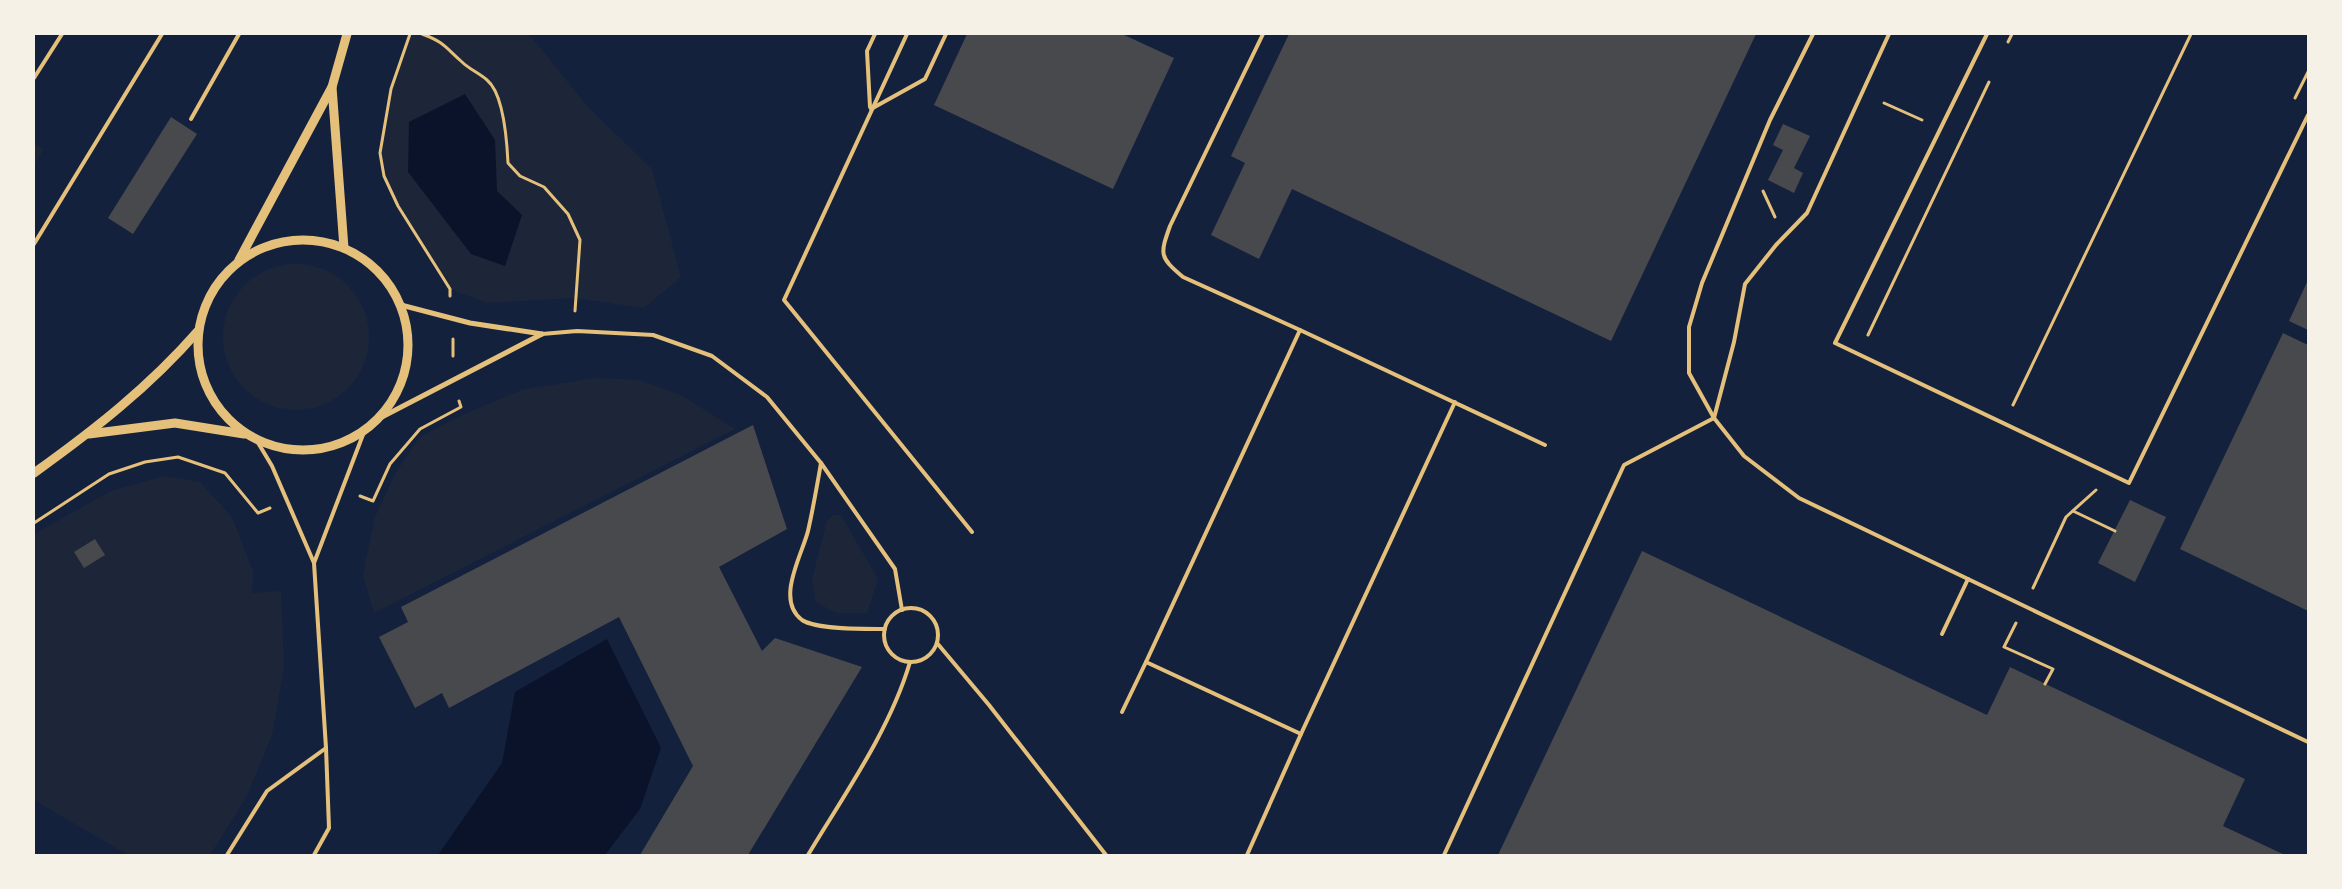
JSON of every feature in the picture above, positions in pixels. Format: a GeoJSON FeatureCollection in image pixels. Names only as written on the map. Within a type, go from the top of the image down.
{"type":"FeatureCollection","features":[{"type":"Feature","properties":{"kind":"street"},"geometry":{"type":"LineString","coordinates":[[239,261],[332,87],[347,34]]}},
{"type":"Feature","properties":{"kind":"street"},"geometry":{"type":"LineString","coordinates":[[332,87],[344,248]]}},
{"type":"Feature","properties":{"kind":"street"},"geometry":{"type":"LineString","coordinates":[[312,239],[344,248],[364,258],[389,284],[401,305],[408,343],[406,369],[389,406],[380,418],[364,432],[326,448],[299,451],[257,441],[244,434],[217,408],[204,384],[197,349],[198,331],[208,298],[220,278],[239,261],[275,243],[312,239]]}},
{"type":"Feature","properties":{"kind":"street"},"geometry":{"type":"LineString","coordinates":[[401,305],[454,319],[542,334]]}},
{"type":"Feature","properties":{"kind":"street"},"geometry":{"type":"LineString","coordinates":[[34,473],[89,434],[166,367],[198,331]]}},
{"type":"Feature","properties":{"kind":"street"},"geometry":{"type":"LineString","coordinates":[[380,418],[542,334]]}},
{"type":"Feature","properties":{"kind":"street"},"geometry":{"type":"LineString","coordinates":[[89,434],[175,423],[244,434]]}},
{"type":"Feature","properties":{"kind":"lane"},"geometry":{"type":"LineString","coordinates":[[34,78],[62,34]]}},
{"type":"Feature","properties":{"kind":"lane"},"geometry":{"type":"LineString","coordinates":[[34,244],[162,34]]}},
{"type":"Feature","properties":{"kind":"lane"},"geometry":{"type":"LineString","coordinates":[[191,119],[239,34]]}},
{"type":"Feature","properties":{"kind":"lane"},"geometry":{"type":"LineString","coordinates":[[870,110],[867,51],[875,34]]}},
{"type":"Feature","properties":{"kind":"lane"},"geometry":{"type":"LineString","coordinates":[[907,34],[870,110],[784,300],[972,532]]}},
{"type":"Feature","properties":{"kind":"lane"},"geometry":{"type":"LineString","coordinates":[[870,110],[925,79],[946,34]]}},
{"type":"Feature","properties":{"kind":"lane"},"geometry":{"type":"LineString","coordinates":[[1263,34],[1162,248],[1167,264],[1184,277],[1545,445]]}},
{"type":"Feature","properties":{"kind":"lane"},"geometry":{"type":"LineString","coordinates":[[1813,34],[1766,129],[1702,283],[1689,327],[1689,373],[1714,418],[1744,456],[1800,498],[2308,742]]}},
{"type":"Feature","properties":{"kind":"lane"},"geometry":{"type":"LineString","coordinates":[[1444,855],[1624,465],[1714,418],[1734,342],[1745,284],[1784,236],[1807,213],[1889,34]]}},
{"type":"Feature","properties":{"kind":"lane"},"geometry":{"type":"LineString","coordinates":[[1987,34],[1835,343],[2129,483],[2308,115]]}},
{"type":"Feature","properties":{"kind":"lane"},"geometry":{"type":"LineString","coordinates":[[1122,712],[1300,330]]}},
{"type":"Feature","properties":{"kind":"lane"},"geometry":{"type":"LineString","coordinates":[[542,334],[576,332],[653,335],[712,356],[767,397],[821,463],[895,569],[902,610]]}},
{"type":"Feature","properties":{"kind":"lane"},"geometry":{"type":"LineString","coordinates":[[1247,855],[1455,402]]}},
{"type":"Feature","properties":{"kind":"lane"},"geometry":{"type":"LineString","coordinates":[[314,563],[364,432]]}},
{"type":"Feature","properties":{"kind":"lane"},"geometry":{"type":"LineString","coordinates":[[257,441],[272,466],[314,563],[326,748],[329,828],[314,855]]}},
{"type":"Feature","properties":{"kind":"lane"},"geometry":{"type":"LineString","coordinates":[[821,463],[808,532],[794,572],[790,595],[794,609],[803,620],[830,627],[885,629]]}},
{"type":"Feature","properties":{"kind":"lane"},"geometry":{"type":"LineString","coordinates":[[1942,634],[1968,579]]}},
{"type":"Feature","properties":{"kind":"lane"},"geometry":{"type":"LineString","coordinates":[[919,609],[926,613],[937,626],[937,643],[927,657],[919,661],[910,662],[893,655],[885,639],[885,629],[888,621],[902,610],[919,609]]}},
{"type":"Feature","properties":{"kind":"lane"},"geometry":{"type":"LineString","coordinates":[[937,643],[989,705],[1106,855]]}},
{"type":"Feature","properties":{"kind":"lane"},"geometry":{"type":"LineString","coordinates":[[808,855],[863,762],[902,690],[910,662]]}},
{"type":"Feature","properties":{"kind":"lane"},"geometry":{"type":"LineString","coordinates":[[1146,662],[1301,734]]}},
{"type":"Feature","properties":{"kind":"lane"},"geometry":{"type":"LineString","coordinates":[[227,855],[267,790],[326,748]]}},
{"type":"Feature","properties":{"kind":"path"},"geometry":{"type":"LineString","coordinates":[[410,34],[391,89],[380,153],[384,176],[398,206],[450,290],[454,319],[452,382],[461,407]]}},
{"type":"Feature","properties":{"kind":"path"},"geometry":{"type":"LineString","coordinates":[[422,34],[440,40],[464,64],[489,81],[502,109],[507,138],[508,163],[520,176],[544,187],[568,214],[580,240],[575,298],[576,332]]}},
{"type":"Feature","properties":{"kind":"path"},"geometry":{"type":"LineString","coordinates":[[2005,49],[2012,34]]}},
{"type":"Feature","properties":{"kind":"path"},"geometry":{"type":"LineString","coordinates":[[2004,424],[2191,34]]}},
{"type":"Feature","properties":{"kind":"path"},"geometry":{"type":"LineString","coordinates":[[1859,355],[1993,73]]}},
{"type":"Feature","properties":{"kind":"path"},"geometry":{"type":"LineString","coordinates":[[1884,103],[1941,128]]}},
{"type":"Feature","properties":{"kind":"path"},"geometry":{"type":"LineString","coordinates":[[1761,187],[1784,236]]}},
{"type":"Feature","properties":{"kind":"path"},"geometry":{"type":"LineString","coordinates":[[2073,511],[2115,531]]}},
{"type":"Feature","properties":{"kind":"shaded area"},"geometry":{"type":"Polygon","coordinates":[[[410,34],[529,34],[588,107],[652,169],[681,277],[644,308],[575,298],[487,303],[450,289],[398,206],[384,176],[380,153],[391,89],[410,34]]]}},
{"type":"Feature","properties":{"kind":"shaded area"},"geometry":{"type":"Polygon","coordinates":[[[465,94],[495,140],[497,191],[522,215],[505,266],[471,254],[408,172],[409,122],[465,94]]]}},
{"type":"Feature","properties":{"kind":"shaded area"},"geometry":{"type":"Polygon","coordinates":[[[34,144],[44,149],[34,165],[34,144]]]}},
{"type":"Feature","properties":{"kind":"shaded area"},"geometry":{"type":"Polygon","coordinates":[[[296,264],[324,269],[348,285],[364,309],[369,337],[364,365],[348,389],[324,405],[296,410],[268,405],[244,389],[228,365],[223,337],[228,309],[244,285],[268,269],[296,264]]]}},
{"type":"Feature","properties":{"kind":"shaded area"},"geometry":{"type":"Polygon","coordinates":[[[594,378],[639,380],[681,395],[735,429],[374,613],[363,575],[375,517],[395,474],[419,438],[453,419],[521,390],[594,378]]]}},
{"type":"Feature","properties":{"kind":"shaded area"},"geometry":{"type":"Polygon","coordinates":[[[164,476],[200,482],[232,517],[253,572],[252,593],[281,591],[284,667],[272,735],[247,796],[210,855],[128,855],[34,800],[34,534],[111,491],[164,476]]]}},
{"type":"Feature","properties":{"kind":"shaded area"},"geometry":{"type":"Polygon","coordinates":[[[833,515],[841,515],[878,579],[867,613],[836,613],[816,602],[812,579],[827,521],[833,515]]]}},
{"type":"Feature","properties":{"kind":"shaded area"},"geometry":{"type":"Polygon","coordinates":[[[607,639],[661,748],[640,809],[605,855],[438,855],[502,763],[515,692],[607,639]]]}},
{"type":"Feature","properties":{"kind":"building"},"geometry":{"type":"Polygon","coordinates":[[[967,34],[1122,34],[1174,58],[1113,189],[934,105],[967,34]]]}},
{"type":"Feature","properties":{"kind":"building"},"geometry":{"type":"Polygon","coordinates":[[[1289,34],[1756,34],[1611,341],[1292,189],[1259,259],[1211,235],[1245,163],[1231,156],[1289,34]]]}},
{"type":"Feature","properties":{"kind":"building"},"geometry":{"type":"Polygon","coordinates":[[[171,117],[197,134],[133,234],[108,218],[171,117]]]}},
{"type":"Feature","properties":{"kind":"building"},"geometry":{"type":"Polygon","coordinates":[[[1783,124],[1810,136],[1794,168],[1803,173],[1794,193],[1768,180],[1783,150],[1773,145],[1783,124]]]}},
{"type":"Feature","properties":{"kind":"building"},"geometry":{"type":"Polygon","coordinates":[[[2308,280],[2308,330],[2289,321],[2308,280]]]}},
{"type":"Feature","properties":{"kind":"building"},"geometry":{"type":"Polygon","coordinates":[[[2283,333],[2308,345],[2308,611],[2180,549],[2283,333]]]}},
{"type":"Feature","properties":{"kind":"building"},"geometry":{"type":"Polygon","coordinates":[[[753,425],[787,529],[719,567],[762,651],[775,638],[862,667],[748,855],[640,855],[693,766],[619,617],[449,708],[442,693],[415,708],[379,637],[408,622],[401,607],[753,425]]]}},
{"type":"Feature","properties":{"kind":"building"},"geometry":{"type":"Polygon","coordinates":[[[2130,500],[2166,517],[2135,582],[2098,563],[2130,500]]]}},
{"type":"Feature","properties":{"kind":"building"},"geometry":{"type":"Polygon","coordinates":[[[95,539],[105,555],[84,568],[74,552],[95,539]]]}},
{"type":"Feature","properties":{"kind":"building"},"geometry":{"type":"Polygon","coordinates":[[[1642,551],[1987,715],[2010,667],[2245,779],[2223,826],[2285,855],[1498,855],[1642,551]]]}}]}
